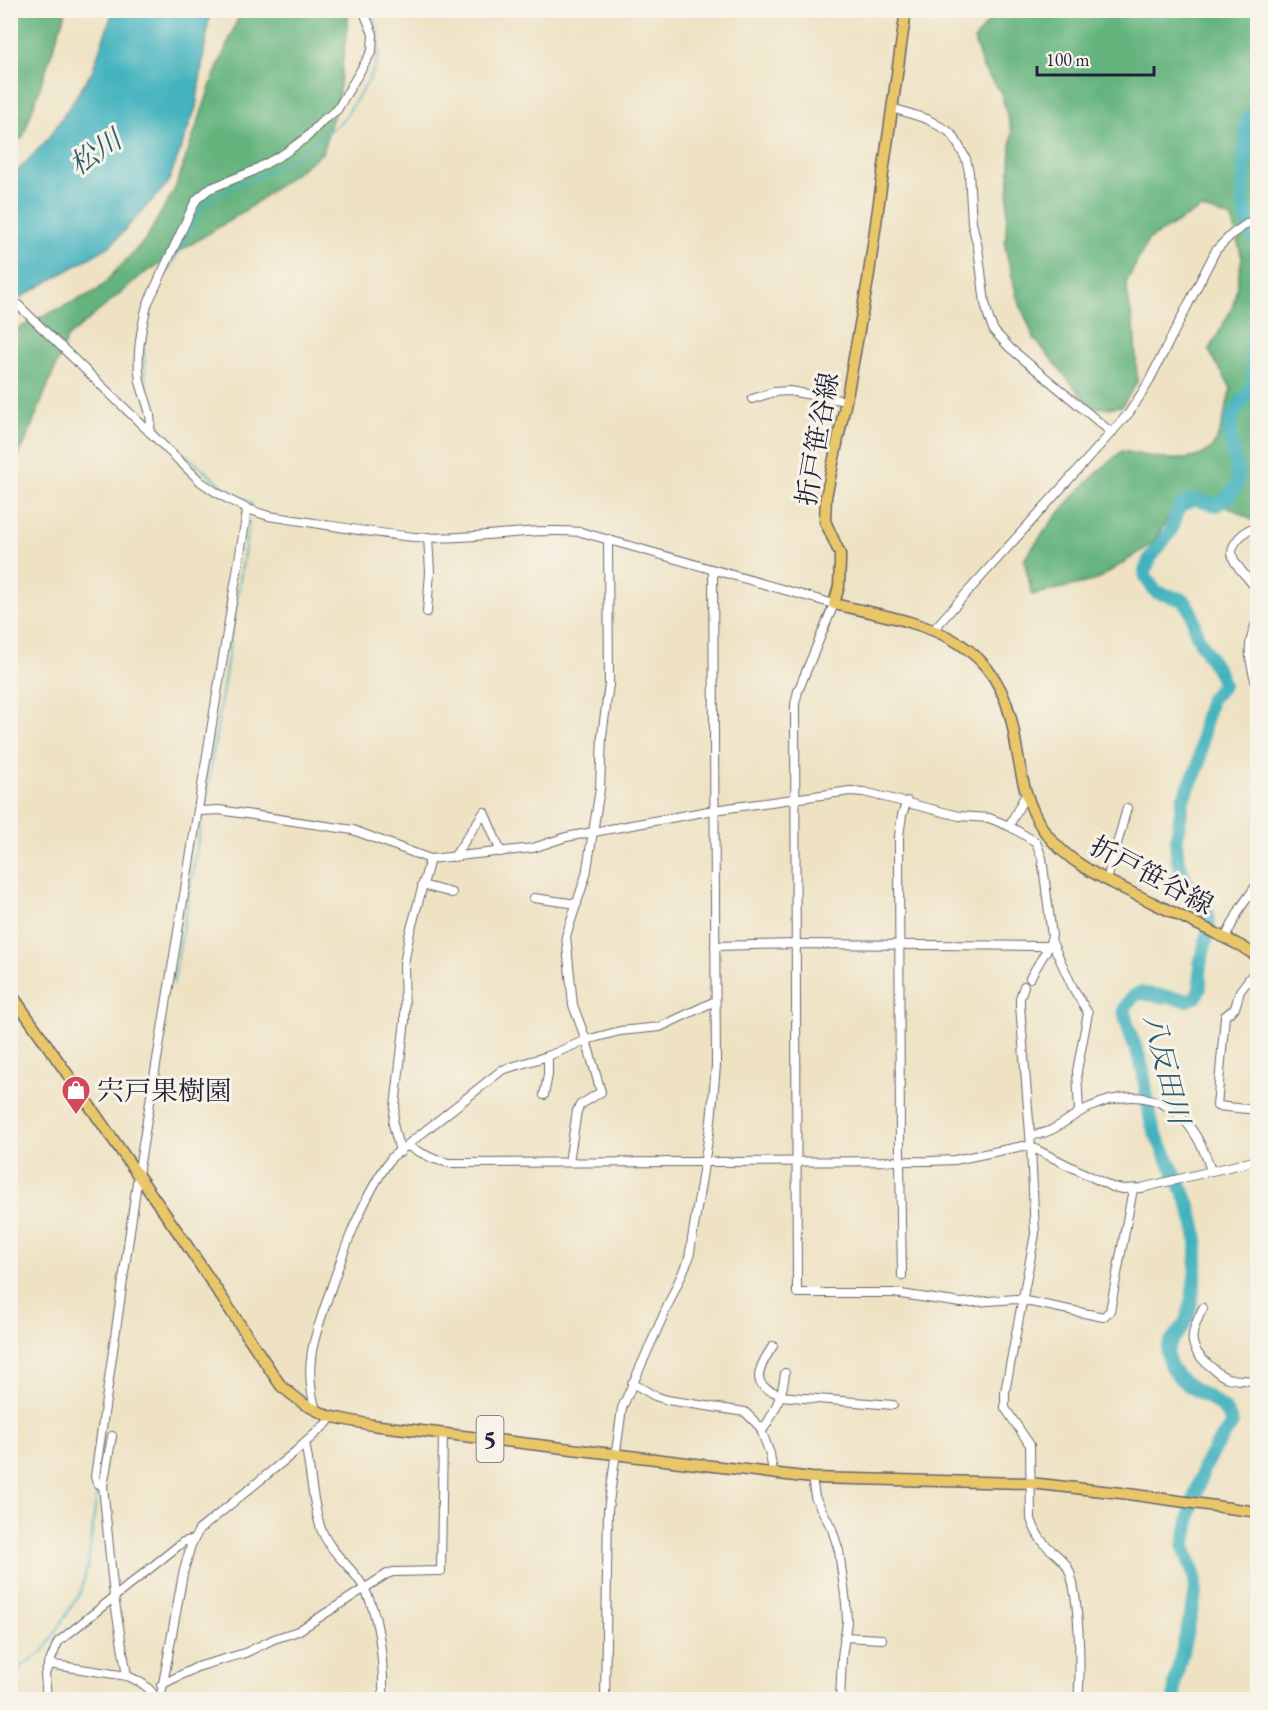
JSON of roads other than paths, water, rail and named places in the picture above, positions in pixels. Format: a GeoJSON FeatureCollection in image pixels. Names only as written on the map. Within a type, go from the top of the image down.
{"type":"FeatureCollection","features":[{"type":"Feature","properties":{"kind":"main road","name":"折戸笹谷線"},"geometry":{"type":"LineString","coordinates":[[906,10],[868,280],[824,510],[825,521],[840,554],[841,575],[834,604],[934,629],[976,656],[1000,686],[1011,715],[1026,794],[1034,814],[1050,838],[1074,861],[1107,880],[1225,938],[1257,957]]}},
{"type":"Feature","properties":{"kind":"main road","name":"5"},"geometry":{"type":"LineString","coordinates":[[10,992],[281,1386],[293,1397],[332,1417],[372,1425],[812,1478],[1030,1483],[1257,1512]]}},
{"type":"Feature","properties":{"kind":"street"},"geometry":{"type":"LineString","coordinates":[[148,432],[151,425],[150,416],[140,381],[139,362],[144,315],[194,204],[209,189],[251,172],[285,153],[337,110],[372,51],[373,34],[363,10]]}},
{"type":"Feature","properties":{"kind":"street"},"geometry":{"type":"LineString","coordinates":[[892,108],[927,119],[948,131],[954,137],[966,159],[972,223],[978,248],[985,303],[994,331],[1010,348],[1112,433]]}},
{"type":"Feature","properties":{"kind":"street"},"geometry":{"type":"LineString","coordinates":[[934,629],[1129,413],[1147,385],[1215,250],[1257,216]]}},
{"type":"Feature","properties":{"kind":"street"},"geometry":{"type":"LineString","coordinates":[[10,297],[201,482],[247,511],[416,537],[558,530],[581,532],[834,604],[798,691],[795,704],[797,1293],[894,1293],[961,1303],[1023,1300],[1098,1317],[1107,1315],[1110,1311],[1133,1189]]}},
{"type":"Feature","properties":{"kind":"street"},"geometry":{"type":"LineString","coordinates":[[752,399],[774,392],[789,391],[846,401]]}},
{"type":"Feature","properties":{"kind":"street"},"geometry":{"type":"LineString","coordinates":[[103,1486],[97,1483],[95,1477],[138,1175],[247,511]]}},
{"type":"Feature","properties":{"kind":"street"},"geometry":{"type":"LineString","coordinates":[[1257,531],[1248,530],[1241,535],[1233,550],[1233,559],[1257,592]]}},
{"type":"Feature","properties":{"kind":"street"},"geometry":{"type":"LineString","coordinates":[[427,612],[430,580],[428,537]]}},
{"type":"Feature","properties":{"kind":"street"},"geometry":{"type":"LineString","coordinates":[[569,1162],[577,1111],[580,1105],[601,1092],[573,1005],[566,936],[586,875],[600,789],[602,736],[609,684],[608,539]]}},
{"type":"Feature","properties":{"kind":"street"},"geometry":{"type":"LineString","coordinates":[[605,1700],[608,1510],[622,1408],[689,1258],[711,1121],[716,1066],[713,571]]}},
{"type":"Feature","properties":{"kind":"street"},"geometry":{"type":"LineString","coordinates":[[1257,620],[1250,636],[1248,650],[1257,691]]}},
{"type":"Feature","properties":{"kind":"street"},"geometry":{"type":"LineString","coordinates":[[198,811],[219,810],[353,830],[430,859],[533,849],[566,837],[593,834],[714,810],[850,791],[864,792],[907,801],[959,816],[989,818],[1009,826],[1036,842],[1042,858],[1052,936],[1030,978]]}},
{"type":"Feature","properties":{"kind":"street"},"geometry":{"type":"LineString","coordinates":[[1009,826],[1026,794]]}},
{"type":"Feature","properties":{"kind":"street"},"geometry":{"type":"LineString","coordinates":[[902,1276],[899,836],[907,801]]}},
{"type":"Feature","properties":{"kind":"street"},"geometry":{"type":"LineString","coordinates":[[1107,880],[1127,808]]}},
{"type":"Feature","properties":{"kind":"street"},"geometry":{"type":"LineString","coordinates":[[454,857],[484,812],[501,852]]}},
{"type":"Feature","properties":{"kind":"street"},"geometry":{"type":"LineString","coordinates":[[1036,842],[1050,838]]}},
{"type":"Feature","properties":{"kind":"street"},"geometry":{"type":"LineString","coordinates":[[403,1149],[393,1124],[405,1020],[404,964],[430,859]]}},
{"type":"Feature","properties":{"kind":"street"},"geometry":{"type":"LineString","coordinates":[[1225,938],[1257,883]]}},
{"type":"Feature","properties":{"kind":"street"},"geometry":{"type":"LineString","coordinates":[[422,885],[452,893]]}},
{"type":"Feature","properties":{"kind":"street"},"geometry":{"type":"LineString","coordinates":[[534,898],[577,904]]}},
{"type":"Feature","properties":{"kind":"street"},"geometry":{"type":"LineString","coordinates":[[715,946],[1050,943]]}},
{"type":"Feature","properties":{"kind":"street"},"geometry":{"type":"LineString","coordinates":[[1050,943],[1088,1014],[1077,1071],[1079,1112]]}},
{"type":"Feature","properties":{"kind":"street"},"geometry":{"type":"LineString","coordinates":[[1257,967],[1240,991],[1235,1008],[1226,1016],[1217,1106],[1257,1110]]}},
{"type":"Feature","properties":{"kind":"street"},"geometry":{"type":"LineString","coordinates":[[1024,986],[1020,1005],[1035,1234],[1004,1404],[1030,1445],[1031,1519],[1035,1530],[1044,1544],[1063,1561],[1074,1588],[1079,1665],[1078,1700]]}},
{"type":"Feature","properties":{"kind":"street"},"geometry":{"type":"LineString","coordinates":[[316,1410],[311,1358],[336,1272],[380,1174],[393,1157],[502,1070],[548,1056],[586,1040],[621,1031],[660,1027],[715,1002]]}},
{"type":"Feature","properties":{"kind":"street"},"geometry":{"type":"LineString","coordinates":[[544,1095],[548,1076],[548,1056]]}},
{"type":"Feature","properties":{"kind":"street"},"geometry":{"type":"LineString","coordinates":[[1030,1135],[1039,1135],[1056,1129],[1079,1112],[1113,1099],[1140,1096],[1152,1099],[1187,1122],[1205,1150],[1211,1171]]}},
{"type":"Feature","properties":{"kind":"street"},"geometry":{"type":"LineString","coordinates":[[403,1149],[445,1162],[705,1162],[955,1160],[1023,1146],[1031,1147],[1112,1187],[1123,1190],[1257,1160]]}},
{"type":"Feature","properties":{"kind":"street"},"geometry":{"type":"LineString","coordinates":[[1203,1308],[1192,1336],[1198,1357],[1225,1377],[1257,1381]]}},
{"type":"Feature","properties":{"kind":"street"},"geometry":{"type":"LineString","coordinates":[[773,1346],[759,1372],[760,1381],[764,1387],[780,1395],[893,1405]]}},
{"type":"Feature","properties":{"kind":"street"},"geometry":{"type":"LineString","coordinates":[[762,1431],[771,1418],[783,1389],[785,1373]]}},
{"type":"Feature","properties":{"kind":"street"},"geometry":{"type":"LineString","coordinates":[[632,1383],[667,1400],[745,1412],[753,1417],[762,1431],[773,1472]]}},
{"type":"Feature","properties":{"kind":"street"},"geometry":{"type":"LineString","coordinates":[[158,1700],[183,1574],[199,1530],[305,1443],[332,1417]]}},
{"type":"Feature","properties":{"kind":"street"},"geometry":{"type":"LineString","coordinates":[[161,1685],[197,1667],[245,1653],[274,1639],[298,1631],[387,1574],[441,1571],[443,1433]]}},
{"type":"Feature","properties":{"kind":"street"},"geometry":{"type":"LineString","coordinates":[[112,1436],[103,1486],[114,1597],[127,1676]]}},
{"type":"Feature","properties":{"kind":"street"},"geometry":{"type":"LineString","coordinates":[[305,1443],[321,1527],[329,1547],[359,1580],[375,1616],[382,1669],[383,1700]]}},
{"type":"Feature","properties":{"kind":"street"},"geometry":{"type":"LineString","coordinates":[[812,1478],[815,1497],[832,1529],[839,1551],[846,1603],[847,1622],[840,1700]]}},
{"type":"Feature","properties":{"kind":"street"},"geometry":{"type":"LineString","coordinates":[[47,1700],[45,1674],[58,1642],[183,1542],[194,1539]]}},
{"type":"Feature","properties":{"kind":"street"},"geometry":{"type":"LineString","coordinates":[[844,1637],[882,1639]]}},
{"type":"Feature","properties":{"kind":"street"},"geometry":{"type":"LineString","coordinates":[[48,1664],[127,1676],[139,1681],[158,1700]]}},
{"type":"Feature","properties":{"kind":"street"},"geometry":{"type":"LineString","coordinates":[[1233,1700],[1257,1698]]}},
{"type":"Feature","properties":{"kind":"water","name":"松川"},"geometry":{"type":"Polygon","coordinates":[[[113,11],[210,11],[196,107],[168,183],[110,246],[11,303],[10,179],[49,138],[92,72],[113,11]]]}},
{"type":"Feature","properties":{"kind":"waterway"},"geometry":{"type":"LineString","coordinates":[[166,274],[204,205],[220,194],[287,161],[343,120],[364,89],[378,57],[378,35],[371,10]]}},
{"type":"Feature","properties":{"kind":"waterway","name":"八反田川"},"geometry":{"type":"LineString","coordinates":[[1258,107],[1250,115],[1246,127],[1243,204],[1250,229],[1258,243]]}},
{"type":"Feature","properties":{"kind":"waterway","name":"八反田川"},"geometry":{"type":"LineString","coordinates":[[1174,1700],[1175,1682],[1195,1597],[1195,1577],[1184,1547],[1190,1514],[1204,1467],[1232,1424],[1220,1406],[1180,1379],[1168,1358],[1170,1343],[1185,1323],[1190,1307],[1197,1261],[1197,1243],[1187,1201],[1154,1129],[1149,1113],[1143,1071],[1124,1010],[1131,998],[1139,993],[1188,1000],[1196,997],[1200,988],[1200,964],[1209,929],[1208,914],[1190,890],[1178,861],[1176,844],[1183,799],[1199,765],[1204,724],[1211,699],[1223,685],[1220,675],[1197,636],[1192,614],[1184,600],[1156,592],[1146,578],[1145,571],[1150,558],[1170,532],[1180,506],[1194,499],[1216,505],[1234,490],[1237,475],[1231,439],[1231,422],[1253,381],[1252,346],[1258,322]]}},
{"type":"Feature","properties":{"kind":"waterway"},"geometry":{"type":"LineString","coordinates":[[143,347],[147,392]]}},
{"type":"Feature","properties":{"kind":"waterway"},"geometry":{"type":"LineString","coordinates":[[153,415],[168,440],[225,488],[251,503],[251,507]]}},
{"type":"Feature","properties":{"kind":"waterway"},"geometry":{"type":"LineString","coordinates":[[173,984],[211,766],[249,522]]}},
{"type":"Feature","properties":{"kind":"waterway"},"geometry":{"type":"LineString","coordinates":[[143,1174],[151,1120]]}},
{"type":"Feature","properties":{"kind":"waterway"},"geometry":{"type":"LineString","coordinates":[[99,1479],[102,1455]]}},
{"type":"Feature","properties":{"kind":"waterway"},"geometry":{"type":"LineString","coordinates":[[13,1700],[12,1683],[20,1667],[44,1651],[81,1591],[88,1564],[98,1485]]}},
{"type":"Feature","properties":{"kind":"place","name":"宍戸果樹園"},"geometry":{"type":"Point","coordinates":[76,1116]}}]}
